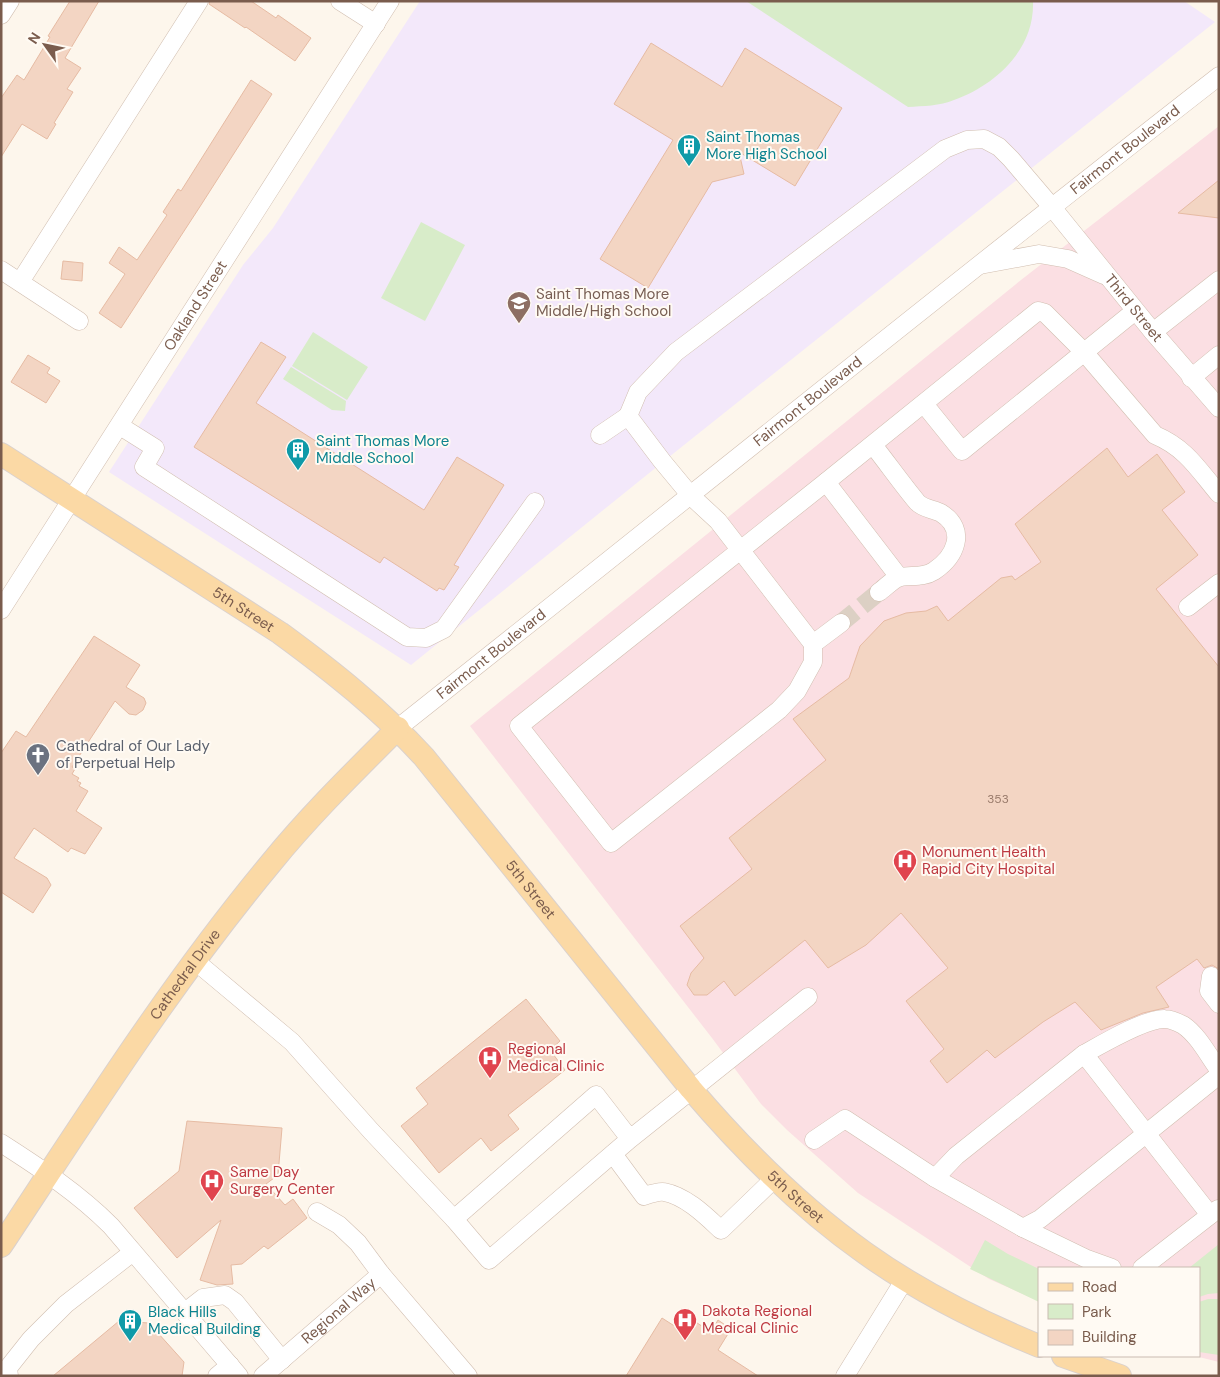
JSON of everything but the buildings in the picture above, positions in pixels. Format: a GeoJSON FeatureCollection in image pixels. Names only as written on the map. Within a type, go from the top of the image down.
{"type":"FeatureCollection","features":[{"type":"Feature","properties":{"kind":"main road","name":"5th Street"},"geometry":{"type":"LineString","coordinates":[[1,454],[280,633],[344,682],[398,728],[455,794],[691,1089],[737,1141],[775,1178],[840,1234],[905,1279],[955,1307],[1038,1346]]}},
{"type":"Feature","properties":{"kind":"main road","name":"Cathedral Drive"},"geometry":{"type":"LineString","coordinates":[[1,1246],[194,960],[252,886],[306,822],[398,728]]}},
{"type":"Feature","properties":{"kind":"main road"},"geometry":{"type":"LineString","coordinates":[[1066,1357],[1120,1376]]}},
{"type":"Feature","properties":{"kind":"street"},"geometry":{"type":"LineString","coordinates":[[1,16],[10,1]]}},
{"type":"Feature","properties":{"kind":"street"},"geometry":{"type":"LineString","coordinates":[[20,282],[199,1]]}},
{"type":"Feature","properties":{"kind":"street"},"geometry":{"type":"LineString","coordinates":[[340,1],[376,24]]}},
{"type":"Feature","properties":{"kind":"street","name":"Oakland Street"},"geometry":{"type":"LineString","coordinates":[[1,610],[390,1]]}},
{"type":"Feature","properties":{"kind":"street","name":"Fairmont Boulevard"},"geometry":{"type":"LineString","coordinates":[[398,728],[691,496],[1051,206],[1219,76]]}},
{"type":"Feature","properties":{"kind":"street","name":"Third Street"},"geometry":{"type":"LineString","coordinates":[[628,416],[638,392],[676,352],[945,149],[967,140],[984,139],[999,147],[1011,159],[1152,332],[1219,408]]}},
{"type":"Feature","properties":{"kind":"street"},"geometry":{"type":"LineString","coordinates":[[977,266],[1039,254],[1068,260],[1108,277]]}},
{"type":"Feature","properties":{"kind":"street"},"geometry":{"type":"LineString","coordinates":[[1,270],[79,320]]}},
{"type":"Feature","properties":{"kind":"street"},"geometry":{"type":"LineString","coordinates":[[1152,332],[1219,280]]}},
{"type":"Feature","properties":{"kind":"street"},"geometry":{"type":"LineString","coordinates":[[924,404],[962,452],[1135,311]]}},
{"type":"Feature","properties":{"kind":"street"},"geometry":{"type":"LineString","coordinates":[[600,436],[628,416],[691,496],[716,520],[740,551],[813,644],[813,662],[797,691],[779,710],[612,843],[519,726],[740,551],[873,445],[1038,312],[1045,313],[1084,352],[1155,435],[1170,441],[1184,451],[1219,494]]}},
{"type":"Feature","properties":{"kind":"street"},"geometry":{"type":"LineString","coordinates":[[1191,378],[1219,355]]}},
{"type":"Feature","properties":{"kind":"street"},"geometry":{"type":"LineString","coordinates":[[120,426],[156,448],[144,467],[407,637],[426,638],[444,628],[534,502]]}},
{"type":"Feature","properties":{"kind":"street"},"geometry":{"type":"LineString","coordinates":[[873,445],[919,504],[942,513],[951,523],[957,535],[955,550],[945,563],[932,573],[914,577],[899,577],[879,592]]}},
{"type":"Feature","properties":{"kind":"street"},"geometry":{"type":"LineString","coordinates":[[826,482],[899,577]]}},
{"type":"Feature","properties":{"kind":"street"},"geometry":{"type":"LineString","coordinates":[[1188,607],[1219,584]]}},
{"type":"Feature","properties":{"kind":"street"},"geometry":{"type":"LineString","coordinates":[[813,644],[841,623]]}},
{"type":"Feature","properties":{"kind":"street"},"geometry":{"type":"LineString","coordinates":[[194,960],[292,1042],[371,1131],[454,1219],[489,1260],[630,1139],[808,997]]}},
{"type":"Feature","properties":{"kind":"street"},"geometry":{"type":"LineString","coordinates":[[1211,976],[1209,991],[1219,1004]]}},
{"type":"Feature","properties":{"kind":"street"},"geometry":{"type":"LineString","coordinates":[[935,1178],[956,1156],[1084,1054],[1146,1023],[1165,1019],[1182,1024],[1196,1037],[1219,1070]]}},
{"type":"Feature","properties":{"kind":"street"},"geometry":{"type":"LineString","coordinates":[[1084,1054],[1147,1134],[1214,1212],[1143,1267]]}},
{"type":"Feature","properties":{"kind":"street"},"geometry":{"type":"LineString","coordinates":[[1023,1228],[1040,1219],[1219,1075]]}},
{"type":"Feature","properties":{"kind":"street"},"geometry":{"type":"LineString","coordinates":[[454,1219],[596,1095],[630,1139]]}},
{"type":"Feature","properties":{"kind":"street"},"geometry":{"type":"LineString","coordinates":[[814,1140],[845,1120],[935,1178],[1023,1228],[1086,1259],[1109,1267]]}},
{"type":"Feature","properties":{"kind":"street"},"geometry":{"type":"LineString","coordinates":[[1,1143],[49,1174],[93,1208],[185,1312],[229,1372]]}},
{"type":"Feature","properties":{"kind":"street"},"geometry":{"type":"LineString","coordinates":[[613,1154],[644,1196],[663,1192],[680,1199],[722,1230],[775,1178]]}},
{"type":"Feature","properties":{"kind":"street"},"geometry":{"type":"LineString","coordinates":[[317,1212],[340,1225],[358,1243],[381,1274]]}},
{"type":"Feature","properties":{"kind":"street"},"geometry":{"type":"LineString","coordinates":[[9,1376],[8,1368],[31,1339],[66,1304],[133,1252]]}},
{"type":"Feature","properties":{"kind":"street","name":"Regional Way"},"geometry":{"type":"LineString","coordinates":[[263,1376],[381,1274],[468,1376]]}},
{"type":"Feature","properties":{"kind":"street"},"geometry":{"type":"LineString","coordinates":[[845,1376],[905,1279]]}},
{"type":"Feature","properties":{"kind":"street"},"geometry":{"type":"LineString","coordinates":[[185,1312],[203,1298],[225,1295],[235,1302],[282,1360]]}},
{"type":"Feature","properties":{"kind":"shaded area","name":"Saint Thomas More Middle/High School"},"geometry":{"type":"Polygon","coordinates":[[[420,1],[1184,1],[1215,22],[411,665],[109,472],[243,265],[273,228],[420,1]]]}},
{"type":"Feature","properties":{"kind":"shaded area","name":"Monument Health Rapid City Hospital"},"geometry":{"type":"Polygon","coordinates":[[[1219,126],[1219,1362],[1199,1357],[1200,1267],[1038,1267],[1038,1301],[989,1279],[858,1193],[787,1130],[761,1104],[470,726],[1021,280],[1219,126]]]}},
{"type":"Feature","properties":{"kind":"green space"},"geometry":{"type":"Polygon","coordinates":[[[746,1],[1033,1],[1032,18],[1027,35],[1010,63],[998,75],[970,93],[949,102],[908,107],[746,1]]]}},
{"type":"Feature","properties":{"kind":"green space"},"geometry":{"type":"Polygon","coordinates":[[[421,222],[465,245],[425,321],[381,298],[421,222]]]}},
{"type":"Feature","properties":{"kind":"green space"},"geometry":{"type":"Polygon","coordinates":[[[313,332],[368,367],[347,400],[292,366],[313,332]]]}},
{"type":"Feature","properties":{"kind":"green space"},"geometry":{"type":"Polygon","coordinates":[[[291,367],[346,401],[345,411],[332,410],[283,379],[291,367]]]}},
{"type":"Feature","properties":{"kind":"green space"},"geometry":{"type":"Polygon","coordinates":[[[985,1240],[1038,1269],[1038,1302],[970,1269],[985,1240]]]}},
{"type":"Feature","properties":{"kind":"green space"},"geometry":{"type":"Polygon","coordinates":[[[1219,1244],[1219,1293],[1200,1297],[1200,1267],[1190,1267],[1219,1244]]]}},
{"type":"Feature","properties":{"kind":"green space"},"geometry":{"type":"Polygon","coordinates":[[[1208,1299],[1219,1299],[1219,1355],[1200,1352],[1200,1302],[1208,1299]]]}},
{"type":"Feature","properties":{"kind":"tunnel"},"geometry":{"type":"LineString","coordinates":[[841,623],[879,592]]}},
{"type":"Feature","properties":{"kind":"place","name":"Saint Thomas More High School"},"geometry":{"type":"Point","coordinates":[689,167]}},
{"type":"Feature","properties":{"kind":"place","name":"Saint Thomas More Middle/High School"},"geometry":{"type":"Point","coordinates":[519,324]}},
{"type":"Feature","properties":{"kind":"place","name":"Saint Thomas More Middle School"},"geometry":{"type":"Point","coordinates":[298,471]}},
{"type":"Feature","properties":{"kind":"place","name":"Cathedral of Our Lady of Perpetual Help"},"geometry":{"type":"Point","coordinates":[38,776]}},
{"type":"Feature","properties":{"kind":"place","name":"Monument Health Rapid City Hospital"},"geometry":{"type":"Point","coordinates":[905,882]}},
{"type":"Feature","properties":{"kind":"place","name":"Regional Medical Clinic"},"geometry":{"type":"Point","coordinates":[490,1079]}},
{"type":"Feature","properties":{"kind":"place","name":"Same Day Surgery Center"},"geometry":{"type":"Point","coordinates":[212,1202]}},
{"type":"Feature","properties":{"kind":"place","name":"Dakota Regional Medical Clinic"},"geometry":{"type":"Point","coordinates":[685,1341]}},
{"type":"Feature","properties":{"kind":"place","name":"Black Hills Medical Building"},"geometry":{"type":"Point","coordinates":[130,1342]}}]}
